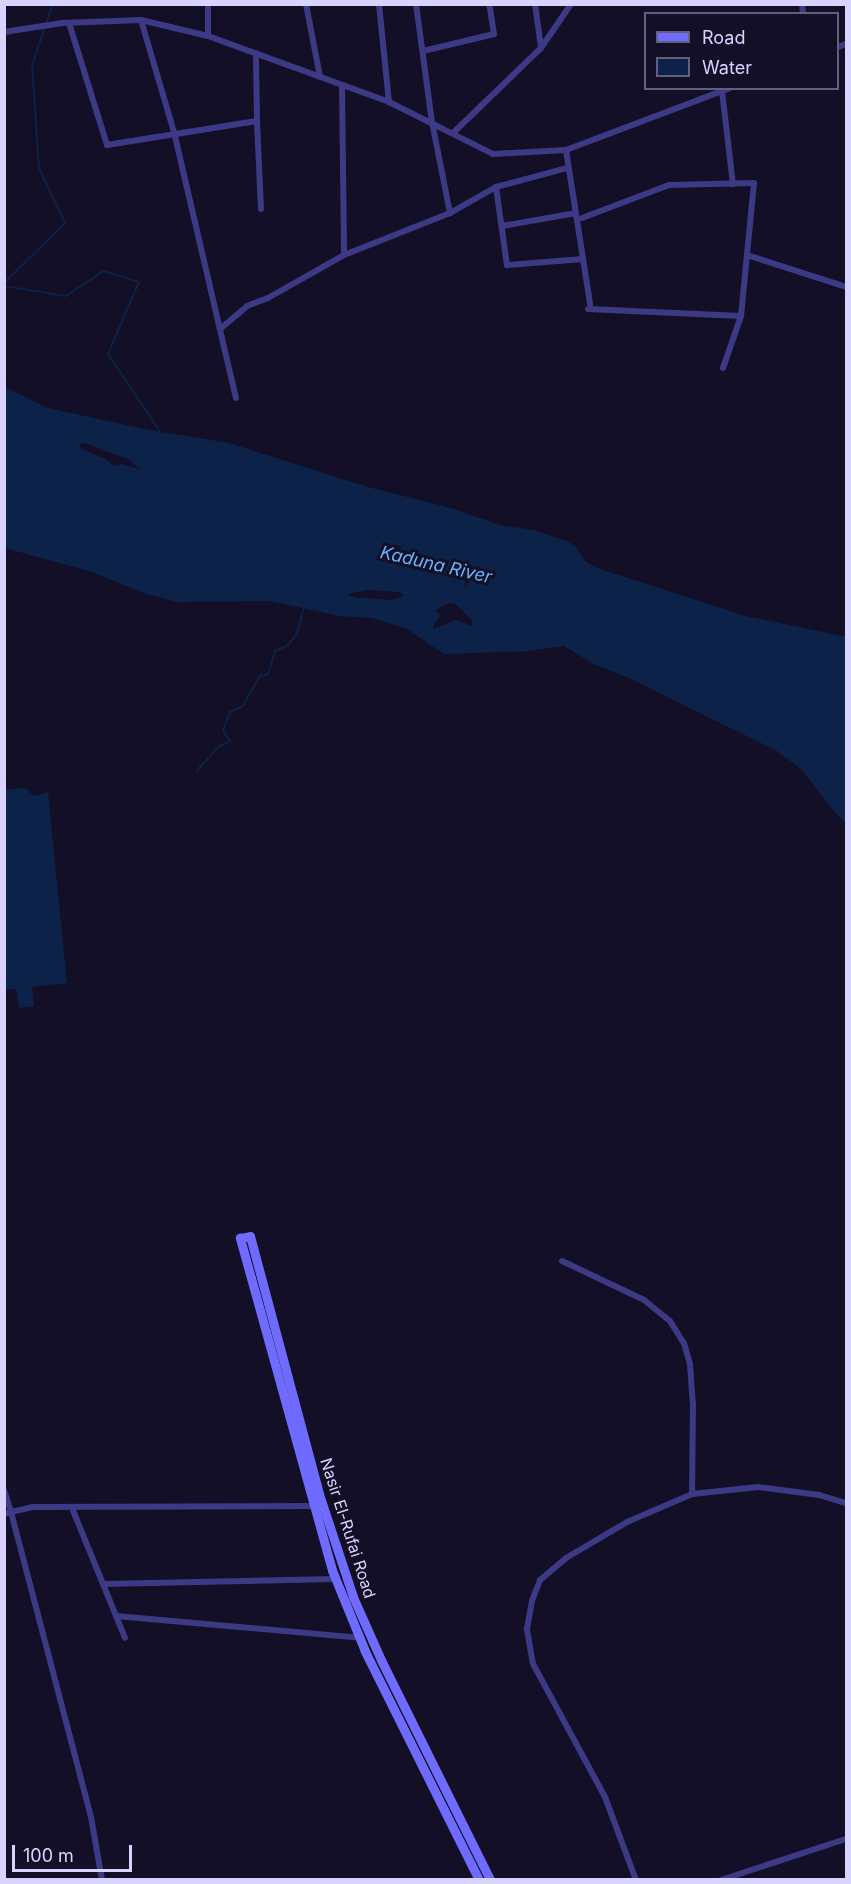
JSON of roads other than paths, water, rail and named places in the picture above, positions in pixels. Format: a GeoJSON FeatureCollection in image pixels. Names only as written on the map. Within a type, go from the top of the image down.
{"type":"FeatureCollection","features":[{"type":"Feature","properties":{"kind":"main road"},"geometry":{"type":"LineString","coordinates":[[250,1236],[240,1239],[282,1376]]}},
{"type":"Feature","properties":{"kind":"main road","name":"Nasir El-Rufai Road"},"geometry":{"type":"LineString","coordinates":[[282,1376],[312,1506],[336,1579],[361,1638],[490,1880]]}},
{"type":"Feature","properties":{"kind":"main road","name":"Nasir El-Rufai Road"},"geometry":{"type":"LineString","coordinates":[[282,1376],[340,1563],[367,1630],[479,1880]]}},
{"type":"Feature","properties":{"kind":"street"},"geometry":{"type":"LineString","coordinates":[[208,4],[208,36]]}},
{"type":"Feature","properties":{"kind":"street"},"geometry":{"type":"LineString","coordinates":[[306,4],[320,77]]}},
{"type":"Feature","properties":{"kind":"street"},"geometry":{"type":"LineString","coordinates":[[379,4],[389,102]]}},
{"type":"Feature","properties":{"kind":"street"},"geometry":{"type":"LineString","coordinates":[[416,4],[432,122],[450,213]]}},
{"type":"Feature","properties":{"kind":"street"},"geometry":{"type":"LineString","coordinates":[[423,51],[494,34],[489,4]]}},
{"type":"Feature","properties":{"kind":"street"},"geometry":{"type":"LineString","coordinates":[[535,4],[542,48]]}},
{"type":"Feature","properties":{"kind":"street"},"geometry":{"type":"LineString","coordinates":[[453,133],[542,48],[571,4]]}},
{"type":"Feature","properties":{"kind":"street"},"geometry":{"type":"LineString","coordinates":[[141,20],[174,132],[236,398]]}},
{"type":"Feature","properties":{"kind":"street"},"geometry":{"type":"LineString","coordinates":[[4,32],[66,23],[141,20],[208,36],[389,102],[493,154],[566,150],[722,91],[733,184]]}},
{"type":"Feature","properties":{"kind":"street"},"geometry":{"type":"LineString","coordinates":[[66,23],[107,145],[174,132],[257,121]]}},
{"type":"Feature","properties":{"kind":"street"},"geometry":{"type":"LineString","coordinates":[[256,54],[261,209]]}},
{"type":"Feature","properties":{"kind":"street"},"geometry":{"type":"LineString","coordinates":[[342,84],[344,255]]}},
{"type":"Feature","properties":{"kind":"street"},"geometry":{"type":"LineString","coordinates":[[566,150],[589,307],[741,316]]}},
{"type":"Feature","properties":{"kind":"street"},"geometry":{"type":"LineString","coordinates":[[220,328],[247,306],[268,298],[344,255],[450,213],[496,186],[567,168]]}},
{"type":"Feature","properties":{"kind":"street"},"geometry":{"type":"LineString","coordinates":[[582,218],[669,184],[754,183],[741,316],[723,368]]}},
{"type":"Feature","properties":{"kind":"street"},"geometry":{"type":"LineString","coordinates":[[496,186],[507,265],[583,259]]}},
{"type":"Feature","properties":{"kind":"street"},"geometry":{"type":"LineString","coordinates":[[502,226],[576,213]]}},
{"type":"Feature","properties":{"kind":"street"},"geometry":{"type":"LineString","coordinates":[[747,255],[846,287]]}},
{"type":"Feature","properties":{"kind":"street"},"geometry":{"type":"LineString","coordinates":[[562,1261],[644,1300],[670,1321],[684,1343],[690,1364],[693,1403],[692,1494]]}},
{"type":"Feature","properties":{"kind":"street"},"geometry":{"type":"LineString","coordinates":[[636,1880],[605,1797],[532,1664],[527,1629],[532,1601],[540,1580],[566,1558],[627,1522],[692,1494],[758,1487],[819,1496],[846,1503]]}},
{"type":"Feature","properties":{"kind":"street"},"geometry":{"type":"LineString","coordinates":[[4,1490],[8,1513],[91,1817],[102,1880]]}},
{"type":"Feature","properties":{"kind":"street"},"geometry":{"type":"LineString","coordinates":[[8,1513],[32,1506],[72,1508],[312,1506]]}},
{"type":"Feature","properties":{"kind":"street"},"geometry":{"type":"LineString","coordinates":[[72,1508],[125,1638]]}},
{"type":"Feature","properties":{"kind":"street"},"geometry":{"type":"LineString","coordinates":[[103,1584],[336,1579]]}},
{"type":"Feature","properties":{"kind":"street"},"geometry":{"type":"LineString","coordinates":[[116,1616],[361,1638]]}},
{"type":"Feature","properties":{"kind":"street"},"geometry":{"type":"LineString","coordinates":[[721,1880],[846,1839]]}},
{"type":"Feature","properties":{"kind":"water","name":"Kaduna River"},"geometry":{"type":"Polygon","coordinates":[[[5,387],[48,408],[150,430],[229,443],[368,487],[451,508],[500,525],[534,530],[575,546],[586,562],[600,569],[746,616],[846,637],[846,823],[802,770],[777,751],[631,679],[592,663],[564,646],[528,651],[444,654],[407,629],[372,618],[339,616],[270,601],[177,602],[143,593],[92,572],[5,548],[5,387]],[[84,443],[79,445],[82,449],[106,459],[114,466],[122,464],[139,469],[130,460],[84,443]],[[367,590],[348,594],[352,597],[391,600],[404,596],[399,592],[367,590]],[[449,603],[435,610],[441,615],[433,626],[434,629],[455,620],[472,626],[473,622],[455,604],[449,603]]]}},
{"type":"Feature","properties":{"kind":"water"},"geometry":{"type":"Polygon","coordinates":[[[25,788],[34,796],[48,792],[67,983],[32,987],[34,1006],[19,1008],[16,989],[5,990],[4,790],[25,788]]]}},
{"type":"Feature","properties":{"kind":"waterway"},"geometry":{"type":"LineString","coordinates":[[4,283],[65,223],[39,168],[32,65],[53,4]]}},
{"type":"Feature","properties":{"kind":"waterway"},"geometry":{"type":"LineString","coordinates":[[4,286],[66,296],[103,271],[139,282],[108,354],[161,433]]}},
{"type":"Feature","properties":{"kind":"waterway"},"geometry":{"type":"LineString","coordinates":[[202,764],[197,771],[218,747],[230,741],[223,731],[230,712],[242,707],[260,676],[268,674],[275,651],[287,646],[297,634],[304,606]]}}]}
